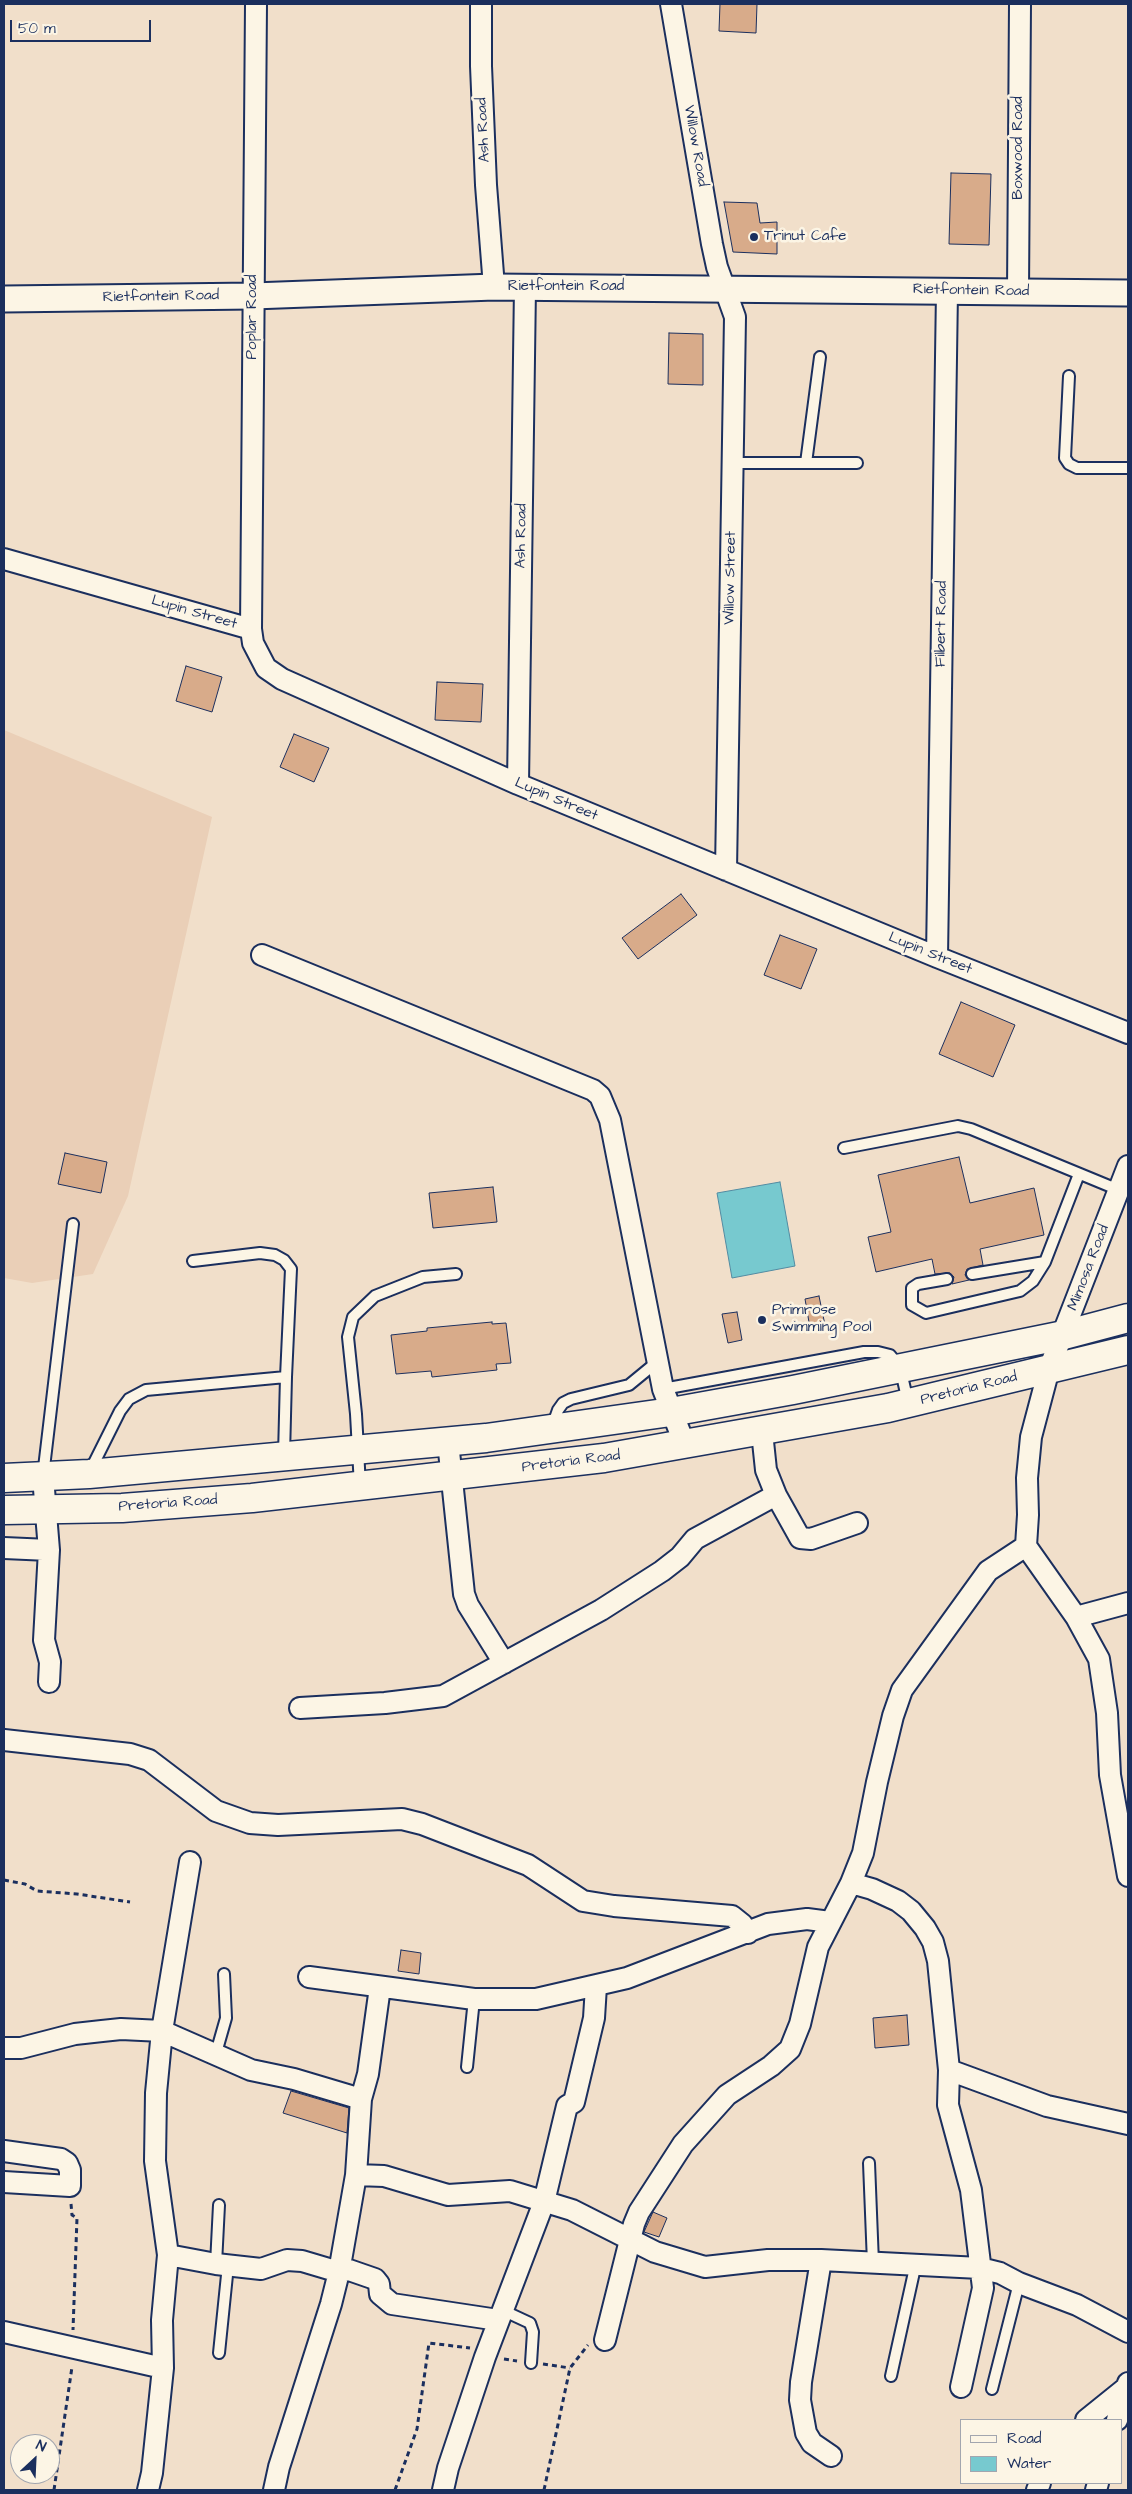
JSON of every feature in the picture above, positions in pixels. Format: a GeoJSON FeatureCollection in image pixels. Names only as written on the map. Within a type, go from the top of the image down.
{"type":"FeatureCollection","features":[{"type":"Feature","properties":{"kind":"main road"},"geometry":{"type":"LineString","coordinates":[[4,1478],[89,1474],[357,1451],[448,1442],[552,1428],[667,1400],[793,1390],[900,1367],[1064,1336],[1128,1318]]}},
{"type":"Feature","properties":{"kind":"main road","name":"Pretoria Road"},"geometry":{"type":"LineString","coordinates":[[4,1510],[122,1508],[360,1487],[604,1458],[762,1432],[908,1403],[1128,1350]]}},
{"type":"Feature","properties":{"kind":"street","name":"Poplar Road"},"geometry":{"type":"LineString","coordinates":[[251,629],[256,4]]}},
{"type":"Feature","properties":{"kind":"street","name":"Ash Road"},"geometry":{"type":"LineString","coordinates":[[481,4],[481,66],[486,185],[494,287]]}},
{"type":"Feature","properties":{"kind":"street","name":"Willow Road"},"geometry":{"type":"LineString","coordinates":[[671,4],[712,244],[724,288]]}},
{"type":"Feature","properties":{"kind":"street","name":"Boxwood Road"},"geometry":{"type":"LineString","coordinates":[[1018,292],[1020,4]]}},
{"type":"Feature","properties":{"kind":"street","name":"Rietfontein Road"},"geometry":{"type":"LineString","coordinates":[[4,299],[253,296],[494,287],[1128,293]]}},
{"type":"Feature","properties":{"kind":"street","name":"Ash Road"},"geometry":{"type":"LineString","coordinates":[[518,784],[525,287]]}},
{"type":"Feature","properties":{"kind":"street","name":"Willow Street"},"geometry":{"type":"LineString","coordinates":[[724,288],[735,317],[726,870]]}},
{"type":"Feature","properties":{"kind":"street","name":"Filbert Road"},"geometry":{"type":"LineString","coordinates":[[937,957],[947,290]]}},
{"type":"Feature","properties":{"kind":"street","name":"Lupin Street"},"geometry":{"type":"LineString","coordinates":[[4,559],[251,629],[253,644],[266,668],[282,679],[518,784],[937,957],[1128,1033]]}},
{"type":"Feature","properties":{"kind":"street"},"geometry":{"type":"LineString","coordinates":[[262,955],[593,1090],[600,1096],[604,1101],[610,1120],[657,1362],[667,1400],[685,1445]]}},
{"type":"Feature","properties":{"kind":"street","name":"Mimosa Road"},"geometry":{"type":"LineString","coordinates":[[1026,1546],[1028,1515],[1027,1478],[1031,1437],[1050,1369],[1128,1166]]}},
{"type":"Feature","properties":{"kind":"street"},"geometry":{"type":"LineString","coordinates":[[762,1432],[766,1470],[776,1495],[800,1538],[811,1539],[857,1523]]}},
{"type":"Feature","properties":{"kind":"street"},"geometry":{"type":"LineString","coordinates":[[448,1442],[464,1594],[468,1606],[504,1663]]}},
{"type":"Feature","properties":{"kind":"street"},"geometry":{"type":"LineString","coordinates":[[43,1477],[50,1550],[44,1632],[50,1662],[49,1682]]}},
{"type":"Feature","properties":{"kind":"street"},"geometry":{"type":"LineString","coordinates":[[300,1708],[385,1703],[443,1696],[601,1610],[662,1571],[680,1557],[695,1539],[776,1495]]}},
{"type":"Feature","properties":{"kind":"street"},"geometry":{"type":"LineString","coordinates":[[605,2340],[630,2239],[639,2212],[668,2165],[692,2133],[727,2094],[771,2066],[790,2049],[800,2024],[818,1947],[851,1883],[863,1853],[893,1716],[902,1690],[988,1571],[1026,1546],[1076,1617],[1098,1658],[1107,1713],[1110,1775],[1128,1876]]}},
{"type":"Feature","properties":{"kind":"street"},"geometry":{"type":"LineString","coordinates":[[4,1548],[50,1550]]}},
{"type":"Feature","properties":{"kind":"street"},"geometry":{"type":"LineString","coordinates":[[1076,1617],[1128,1603]]}},
{"type":"Feature","properties":{"kind":"street"},"geometry":{"type":"LineString","coordinates":[[4,1740],[130,1754],[144,1758],[163,1768],[216,1811],[250,1823],[278,1825],[402,1819],[415,1822],[528,1865],[583,1901],[614,1906],[732,1916],[742,1924],[748,1933]]}},
{"type":"Feature","properties":{"kind":"street"},"geometry":{"type":"LineString","coordinates":[[148,2490],[152,2472],[163,2368],[162,2320],[168,2255],[157,2187],[154,2146],[162,2031],[190,1862]]}},
{"type":"Feature","properties":{"kind":"street"},"geometry":{"type":"LineString","coordinates":[[851,1883],[872,1889],[898,1901],[911,1911],[925,1928],[933,1942],[942,1983],[949,2070],[948,2105],[971,2190],[983,2288],[962,2387]]}},
{"type":"Feature","properties":{"kind":"street"},"geometry":{"type":"LineString","coordinates":[[309,1977],[474,1999],[536,1999],[627,1978],[768,1924],[806,1919],[830,1922]]}},
{"type":"Feature","properties":{"kind":"street"},"geometry":{"type":"LineString","coordinates":[[443,2490],[451,2458],[500,2315],[544,2202],[567,2106],[574,2102],[594,2018],[596,1986]]}},
{"type":"Feature","properties":{"kind":"street"},"geometry":{"type":"LineString","coordinates":[[274,2490],[279,2467],[331,2304],[339,2272],[356,2175],[361,2099],[368,2074],[380,1987]]}},
{"type":"Feature","properties":{"kind":"street"},"geometry":{"type":"LineString","coordinates":[[4,2048],[21,2048],[75,2034],[102,2031],[121,2029],[162,2031],[216,2052],[251,2070],[294,2079],[361,2099]]}},
{"type":"Feature","properties":{"kind":"street"},"geometry":{"type":"LineString","coordinates":[[949,2070],[1047,2106],[1128,2124]]}},
{"type":"Feature","properties":{"kind":"street"},"geometry":{"type":"LineString","coordinates":[[4,2151],[61,2159],[70,2168],[70,2186],[4,2182]]}},
{"type":"Feature","properties":{"kind":"street"},"geometry":{"type":"LineString","coordinates":[[356,2175],[384,2176],[448,2195],[510,2191],[580,2213],[655,2252],[705,2267],[768,2260],[820,2260],[916,2263],[980,2268],[1000,2273],[1077,2305],[1128,2332]]}},
{"type":"Feature","properties":{"kind":"street"},"geometry":{"type":"LineString","coordinates":[[168,2255],[221,2265],[261,2269],[287,2260],[302,2261],[339,2272],[349,2270],[375,2279],[379,2284],[380,2294],[392,2304],[500,2315]]}},
{"type":"Feature","properties":{"kind":"street"},"geometry":{"type":"LineString","coordinates":[[820,2260],[801,2382],[801,2407],[806,2433],[812,2443],[831,2456]]}},
{"type":"Feature","properties":{"kind":"street"},"geometry":{"type":"LineString","coordinates":[[4,2332],[163,2368]]}},
{"type":"Feature","properties":{"kind":"street"},"geometry":{"type":"LineString","coordinates":[[1087,2419],[1128,2385]]}},
{"type":"Feature","properties":{"kind":"street"},"geometry":{"type":"LineString","coordinates":[[1117,2419],[1128,2385]]}},
{"type":"Feature","properties":{"kind":"lane"},"geometry":{"type":"LineString","coordinates":[[806,463],[820,357]]}},
{"type":"Feature","properties":{"kind":"lane"},"geometry":{"type":"LineString","coordinates":[[1069,376],[1066,458],[1069,464],[1077,468],[1128,468]]}},
{"type":"Feature","properties":{"kind":"lane"},"geometry":{"type":"LineString","coordinates":[[732,463],[857,463]]}},
{"type":"Feature","properties":{"kind":"lane"},"geometry":{"type":"LineString","coordinates":[[844,1148],[958,1126],[971,1129],[1119,1190]]}},
{"type":"Feature","properties":{"kind":"lane"},"geometry":{"type":"LineString","coordinates":[[947,1279],[918,1284],[912,1288],[912,1305],[926,1313],[1020,1291],[1033,1281],[1045,1262],[1079,1174]]}},
{"type":"Feature","properties":{"kind":"lane"},"geometry":{"type":"LineString","coordinates":[[43,1477],[73,1224]]}},
{"type":"Feature","properties":{"kind":"lane"},"geometry":{"type":"LineString","coordinates":[[193,1261],[260,1254],[274,1255],[284,1260],[292,1269],[284,1457]]}},
{"type":"Feature","properties":{"kind":"lane"},"geometry":{"type":"LineString","coordinates":[[972,1274],[1045,1262]]}},
{"type":"Feature","properties":{"kind":"lane"},"geometry":{"type":"LineString","coordinates":[[360,1487],[356,1414],[348,1337],[353,1317],[375,1296],[423,1277],[456,1274]]}},
{"type":"Feature","properties":{"kind":"lane"},"geometry":{"type":"LineString","coordinates":[[552,1428],[558,1410],[563,1403],[571,1399],[629,1386],[657,1362]]}},
{"type":"Feature","properties":{"kind":"lane"},"geometry":{"type":"LineString","coordinates":[[900,1367],[908,1403]]}},
{"type":"Feature","properties":{"kind":"lane"},"geometry":{"type":"LineString","coordinates":[[89,1474],[120,1411],[129,1399],[146,1390],[286,1377]]}},
{"type":"Feature","properties":{"kind":"lane"},"geometry":{"type":"LineString","coordinates":[[216,2052],[226,2018],[224,1974]]}},
{"type":"Feature","properties":{"kind":"lane"},"geometry":{"type":"LineString","coordinates":[[467,2067],[474,1999]]}},
{"type":"Feature","properties":{"kind":"lane"},"geometry":{"type":"LineString","coordinates":[[869,2163],[873,2263]]}},
{"type":"Feature","properties":{"kind":"lane"},"geometry":{"type":"LineString","coordinates":[[219,2205],[221,2265],[227,2275],[219,2353]]}},
{"type":"Feature","properties":{"kind":"lane"},"geometry":{"type":"LineString","coordinates":[[891,2376],[916,2263]]}},
{"type":"Feature","properties":{"kind":"lane"},"geometry":{"type":"LineString","coordinates":[[992,2389],[1019,2282]]}},
{"type":"Feature","properties":{"kind":"lane"},"geometry":{"type":"LineString","coordinates":[[500,2315],[530,2323],[533,2332],[531,2363]]}},
{"type":"Feature","properties":{"kind":"path"},"geometry":{"type":"LineString","coordinates":[[4,1880],[25,1884],[37,1891],[77,1894],[130,1902]]}},
{"type":"Feature","properties":{"kind":"path"},"geometry":{"type":"LineString","coordinates":[[544,2490],[570,2368],[591,2341],[605,2340]]}},
{"type":"Feature","properties":{"kind":"shaded area"},"geometry":{"type":"Polygon","coordinates":[[[4,730],[212,817],[128,1196],[93,1274],[32,1283],[4,1278],[4,730]]]}},
{"type":"Feature","properties":{"kind":"water"},"geometry":{"type":"Polygon","coordinates":[[[780,1182],[795,1266],[732,1278],[717,1193],[780,1182]]]}},
{"type":"Feature","properties":{"kind":"building"},"geometry":{"type":"Polygon","coordinates":[[[720,4],[757,4],[756,33],[719,31],[720,4]]]}},
{"type":"Feature","properties":{"kind":"building"},"geometry":{"type":"Polygon","coordinates":[[[951,173],[991,174],[989,245],[949,244],[951,173]]]}},
{"type":"Feature","properties":{"kind":"building","name":"Trinut Cafe"},"geometry":{"type":"Polygon","coordinates":[[[724,202],[757,203],[760,223],[777,222],[777,254],[733,252],[724,202]]]}},
{"type":"Feature","properties":{"kind":"building"},"geometry":{"type":"Polygon","coordinates":[[[669,333],[703,334],[703,385],[668,384],[669,333]]]}},
{"type":"Feature","properties":{"kind":"building"},"geometry":{"type":"Polygon","coordinates":[[[186,666],[222,677],[212,712],[176,701],[186,666]]]}},
{"type":"Feature","properties":{"kind":"building"},"geometry":{"type":"Polygon","coordinates":[[[437,682],[483,684],[481,722],[435,720],[437,682]]]}},
{"type":"Feature","properties":{"kind":"building"},"geometry":{"type":"Polygon","coordinates":[[[294,734],[329,748],[314,782],[280,767],[294,734]]]}},
{"type":"Feature","properties":{"kind":"building"},"geometry":{"type":"Polygon","coordinates":[[[681,894],[697,915],[638,959],[622,938],[681,894]]]}},
{"type":"Feature","properties":{"kind":"building"},"geometry":{"type":"Polygon","coordinates":[[[780,935],[817,949],[801,989],[764,975],[780,935]]]}},
{"type":"Feature","properties":{"kind":"building"},"geometry":{"type":"Polygon","coordinates":[[[961,1002],[1015,1025],[993,1077],[939,1054],[961,1002]]]}},
{"type":"Feature","properties":{"kind":"building"},"geometry":{"type":"Polygon","coordinates":[[[65,1153],[107,1162],[101,1193],[58,1184],[65,1153]]]}},
{"type":"Feature","properties":{"kind":"building"},"geometry":{"type":"Polygon","coordinates":[[[959,1157],[970,1203],[1034,1188],[1044,1235],[980,1249],[983,1265],[967,1269],[965,1275],[969,1280],[952,1284],[954,1277],[950,1273],[935,1274],[932,1259],[876,1272],[868,1237],[891,1232],[878,1175],[959,1157]]]}},
{"type":"Feature","properties":{"kind":"building"},"geometry":{"type":"Polygon","coordinates":[[[493,1187],[497,1222],[433,1228],[429,1193],[493,1187]]]}},
{"type":"Feature","properties":{"kind":"building"},"geometry":{"type":"Polygon","coordinates":[[[819,1296],[825,1325],[810,1328],[805,1299],[819,1296]]]}},
{"type":"Feature","properties":{"kind":"building"},"geometry":{"type":"Polygon","coordinates":[[[737,1312],[742,1340],[728,1343],[722,1314],[737,1312]]]}},
{"type":"Feature","properties":{"kind":"building"},"geometry":{"type":"Polygon","coordinates":[[[492,1322],[492,1324],[506,1323],[511,1363],[496,1364],[497,1370],[432,1377],[431,1371],[396,1374],[391,1335],[427,1331],[427,1328],[492,1322]]]}},
{"type":"Feature","properties":{"kind":"building"},"geometry":{"type":"Polygon","coordinates":[[[401,1950],[421,1953],[419,1974],[398,1971],[401,1950]]]}},
{"type":"Feature","properties":{"kind":"building"},"geometry":{"type":"Polygon","coordinates":[[[907,2015],[909,2045],[875,2048],[873,2018],[907,2015]]]}},
{"type":"Feature","properties":{"kind":"building"},"geometry":{"type":"Polygon","coordinates":[[[291,2091],[349,2108],[347,2133],[283,2113],[291,2091]]]}},
{"type":"Feature","properties":{"kind":"building"},"geometry":{"type":"Polygon","coordinates":[[[653,2212],[667,2218],[659,2237],[644,2232],[653,2212]]]}},
{"type":"Feature","properties":{"kind":"place","name":"Trinut Cafe"},"geometry":{"type":"Point","coordinates":[754,237]}},
{"type":"Feature","properties":{"kind":"place","name":"Primrose Swimming Pool"},"geometry":{"type":"Point","coordinates":[762,1320]}}]}
